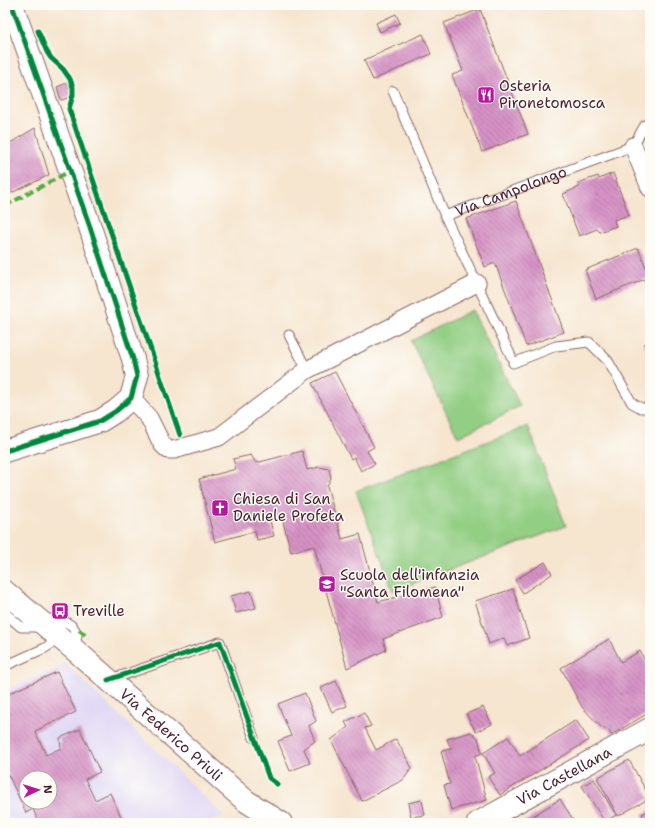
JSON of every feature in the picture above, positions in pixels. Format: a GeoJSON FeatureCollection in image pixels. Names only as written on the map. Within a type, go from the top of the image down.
{"type":"FeatureCollection","features":[{"type":"Feature","properties":{"kind":"street"},"geometry":{"type":"LineString","coordinates":[[5,451],[100,421],[131,398],[137,376],[133,359],[90,227],[12,5]]}},
{"type":"Feature","properties":{"kind":"street"},"geometry":{"type":"LineString","coordinates":[[633,146],[650,188]]}},
{"type":"Feature","properties":{"kind":"street"},"geometry":{"type":"LineString","coordinates":[[131,398],[149,418],[162,444],[168,450],[174,450],[219,437],[307,370],[477,283]]}},
{"type":"Feature","properties":{"kind":"street","name":"Via Federico Priuli"},"geometry":{"type":"LineString","coordinates":[[5,592],[246,801]]}},
{"type":"Feature","properties":{"kind":"street","name":"Via Castellana"},"geometry":{"type":"LineString","coordinates":[[478,823],[650,729]]}},
{"type":"Feature","properties":{"kind":"street"},"geometry":{"type":"LineString","coordinates":[[246,801],[262,823]]}},
{"type":"Feature","properties":{"kind":"street"},"geometry":{"type":"LineString","coordinates":[[246,801],[281,823]]}},
{"type":"Feature","properties":{"kind":"lane"},"geometry":{"type":"LineString","coordinates":[[393,91],[445,216]]}},
{"type":"Feature","properties":{"kind":"lane"},"geometry":{"type":"LineString","coordinates":[[633,146],[645,125],[650,124]]}},
{"type":"Feature","properties":{"kind":"lane","name":"Via Campolongo"},"geometry":{"type":"LineString","coordinates":[[633,146],[445,216],[512,360],[556,346],[589,342],[608,361],[632,403],[641,408],[650,408]]}},
{"type":"Feature","properties":{"kind":"lane"},"geometry":{"type":"LineString","coordinates":[[289,335],[307,370]]}},
{"type":"Feature","properties":{"kind":"lane"},"geometry":{"type":"LineString","coordinates":[[5,614],[21,627],[54,633],[45,648],[5,666]]}},
{"type":"Feature","properties":{"kind":"lane"},"geometry":{"type":"LineString","coordinates":[[108,680],[220,642],[254,738]]}},
{"type":"Feature","properties":{"kind":"shaded area"},"geometry":{"type":"Polygon","coordinates":[[[66,664],[224,816],[205,823],[5,823],[5,690],[66,664]]]}},
{"type":"Feature","properties":{"kind":"green space"},"geometry":{"type":"Polygon","coordinates":[[[472,310],[520,406],[458,437],[411,341],[472,310]]]}},
{"type":"Feature","properties":{"kind":"green space"},"geometry":{"type":"Polygon","coordinates":[[[528,426],[566,526],[393,591],[356,491],[528,426]]]}},
{"type":"Feature","properties":{"kind":"building","name":"Osteria Pironetomosca"},"geometry":{"type":"Polygon","coordinates":[[[480,9],[528,134],[482,152],[452,75],[463,71],[444,23],[480,9]]]}},
{"type":"Feature","properties":{"kind":"building"},"geometry":{"type":"Polygon","coordinates":[[[396,14],[400,23],[380,32],[376,23],[396,14]]]}},
{"type":"Feature","properties":{"kind":"building"},"geometry":{"type":"Polygon","coordinates":[[[423,34],[431,54],[373,80],[364,60],[423,34]]]}},
{"type":"Feature","properties":{"kind":"building"},"geometry":{"type":"Polygon","coordinates":[[[67,83],[72,97],[61,100],[57,87],[67,83]]]}},
{"type":"Feature","properties":{"kind":"building"},"geometry":{"type":"Polygon","coordinates":[[[35,128],[49,175],[5,196],[5,146],[35,128]]]}},
{"type":"Feature","properties":{"kind":"building"},"geometry":{"type":"Polygon","coordinates":[[[613,173],[629,215],[614,220],[616,226],[600,232],[597,229],[579,236],[563,194],[579,187],[578,183],[598,176],[599,179],[613,173]]]}},
{"type":"Feature","properties":{"kind":"building"},"geometry":{"type":"Polygon","coordinates":[[[516,201],[564,332],[526,346],[495,263],[485,267],[466,219],[516,201]]]}},
{"type":"Feature","properties":{"kind":"building"},"geometry":{"type":"Polygon","coordinates":[[[638,248],[650,277],[596,299],[585,270],[638,248]]]}},
{"type":"Feature","properties":{"kind":"building"},"geometry":{"type":"Polygon","coordinates":[[[650,342],[650,359],[644,344],[650,342]]]}},
{"type":"Feature","properties":{"kind":"building"},"geometry":{"type":"Polygon","coordinates":[[[335,372],[374,447],[367,451],[375,464],[361,471],[354,457],[351,459],[312,383],[335,372]]]}},
{"type":"Feature","properties":{"kind":"building"},"geometry":{"type":"Polygon","coordinates":[[[302,451],[307,470],[319,467],[329,469],[331,478],[327,486],[342,539],[360,534],[378,602],[435,587],[443,617],[383,639],[386,650],[347,668],[314,546],[291,552],[282,518],[270,521],[274,536],[257,540],[255,531],[215,542],[199,479],[236,469],[233,459],[251,455],[256,463],[302,451]]]}},
{"type":"Feature","properties":{"kind":"building"},"geometry":{"type":"Polygon","coordinates":[[[545,562],[552,574],[523,593],[515,580],[545,562]]]}},
{"type":"Feature","properties":{"kind":"building"},"geometry":{"type":"Polygon","coordinates":[[[513,589],[529,638],[507,646],[504,638],[489,644],[475,601],[513,589]]]}},
{"type":"Feature","properties":{"kind":"building"},"geometry":{"type":"Polygon","coordinates":[[[251,591],[256,608],[236,613],[231,596],[251,591]]]}},
{"type":"Feature","properties":{"kind":"building"},"geometry":{"type":"Polygon","coordinates":[[[609,639],[621,662],[640,651],[647,665],[650,663],[650,703],[647,704],[650,712],[611,735],[609,730],[601,727],[582,707],[561,668],[609,639]]]}},
{"type":"Feature","properties":{"kind":"building"},"geometry":{"type":"Polygon","coordinates":[[[57,672],[76,712],[35,731],[46,755],[61,748],[60,738],[80,729],[100,772],[85,779],[95,800],[110,793],[124,823],[39,823],[33,810],[58,810],[58,770],[18,770],[18,796],[5,768],[5,695],[57,672]]]}},
{"type":"Feature","properties":{"kind":"building"},"geometry":{"type":"Polygon","coordinates":[[[336,681],[347,706],[332,712],[321,688],[336,681]]]}},
{"type":"Feature","properties":{"kind":"building"},"geometry":{"type":"Polygon","coordinates":[[[305,693],[316,721],[309,726],[315,741],[304,749],[310,763],[290,771],[278,741],[291,736],[278,704],[305,693]]]}},
{"type":"Feature","properties":{"kind":"building"},"geometry":{"type":"Polygon","coordinates":[[[483,707],[492,724],[476,732],[466,714],[483,707]]]}},
{"type":"Feature","properties":{"kind":"building"},"geometry":{"type":"Polygon","coordinates":[[[364,713],[371,726],[365,728],[376,750],[396,739],[412,768],[403,780],[362,801],[331,740],[348,727],[345,722],[364,713]]]}},
{"type":"Feature","properties":{"kind":"building"},"geometry":{"type":"Polygon","coordinates":[[[576,720],[589,740],[500,795],[488,777],[495,773],[483,753],[508,737],[520,756],[576,720]]]}},
{"type":"Feature","properties":{"kind":"building"},"geometry":{"type":"Polygon","coordinates":[[[471,732],[478,738],[482,753],[475,756],[487,800],[451,810],[444,785],[450,784],[441,751],[451,749],[447,739],[471,732]]]}},
{"type":"Feature","properties":{"kind":"building"},"geometry":{"type":"Polygon","coordinates":[[[629,760],[650,798],[618,816],[597,778],[629,760]]]}},
{"type":"Feature","properties":{"kind":"building"},"geometry":{"type":"Polygon","coordinates":[[[594,779],[616,815],[605,822],[582,786],[594,779]]]}},
{"type":"Feature","properties":{"kind":"building"},"geometry":{"type":"Polygon","coordinates":[[[560,799],[575,823],[522,823],[560,799]]]}},
{"type":"Feature","properties":{"kind":"building"},"geometry":{"type":"Polygon","coordinates":[[[422,800],[425,815],[411,817],[408,803],[422,800]]]}},
{"type":"Feature","properties":{"kind":"building"},"geometry":{"type":"Polygon","coordinates":[[[650,810],[650,823],[646,823],[642,814],[650,810]]]}},
{"type":"Feature","properties":{"kind":"marked path"},"geometry":{"type":"LineString","coordinates":[[5,206],[70,171]]}},
{"type":"Feature","properties":{"kind":"marked path"},"geometry":{"type":"LineString","coordinates":[[79,630],[89,637]]}},
{"type":"Feature","properties":{"kind":"cycle path"},"geometry":{"type":"LineString","coordinates":[[5,451],[100,421],[116,411],[131,398],[137,376],[133,359],[90,227],[12,5]]}},
{"type":"Feature","properties":{"kind":"cycle path"},"geometry":{"type":"LineString","coordinates":[[38,31],[47,52],[63,69],[70,79],[73,87],[73,95],[69,109],[180,435]]}},
{"type":"Feature","properties":{"kind":"cycle path"},"geometry":{"type":"LineString","coordinates":[[108,680],[220,642],[269,778],[277,784]]}},
{"type":"Feature","properties":{"kind":"place","name":"Osteria Pironetomosca"},"geometry":{"type":"Point","coordinates":[486,95]}},
{"type":"Feature","properties":{"kind":"place","name":"Chiesa di San Daniele Profeta"},"geometry":{"type":"Point","coordinates":[220,508]}},
{"type":"Feature","properties":{"kind":"place","name":"Scuola dell'infanzia \"Santa Filomena\""},"geometry":{"type":"Point","coordinates":[327,584]}},
{"type":"Feature","properties":{"kind":"place","name":"Treville"},"geometry":{"type":"Point","coordinates":[60,611]}}]}
